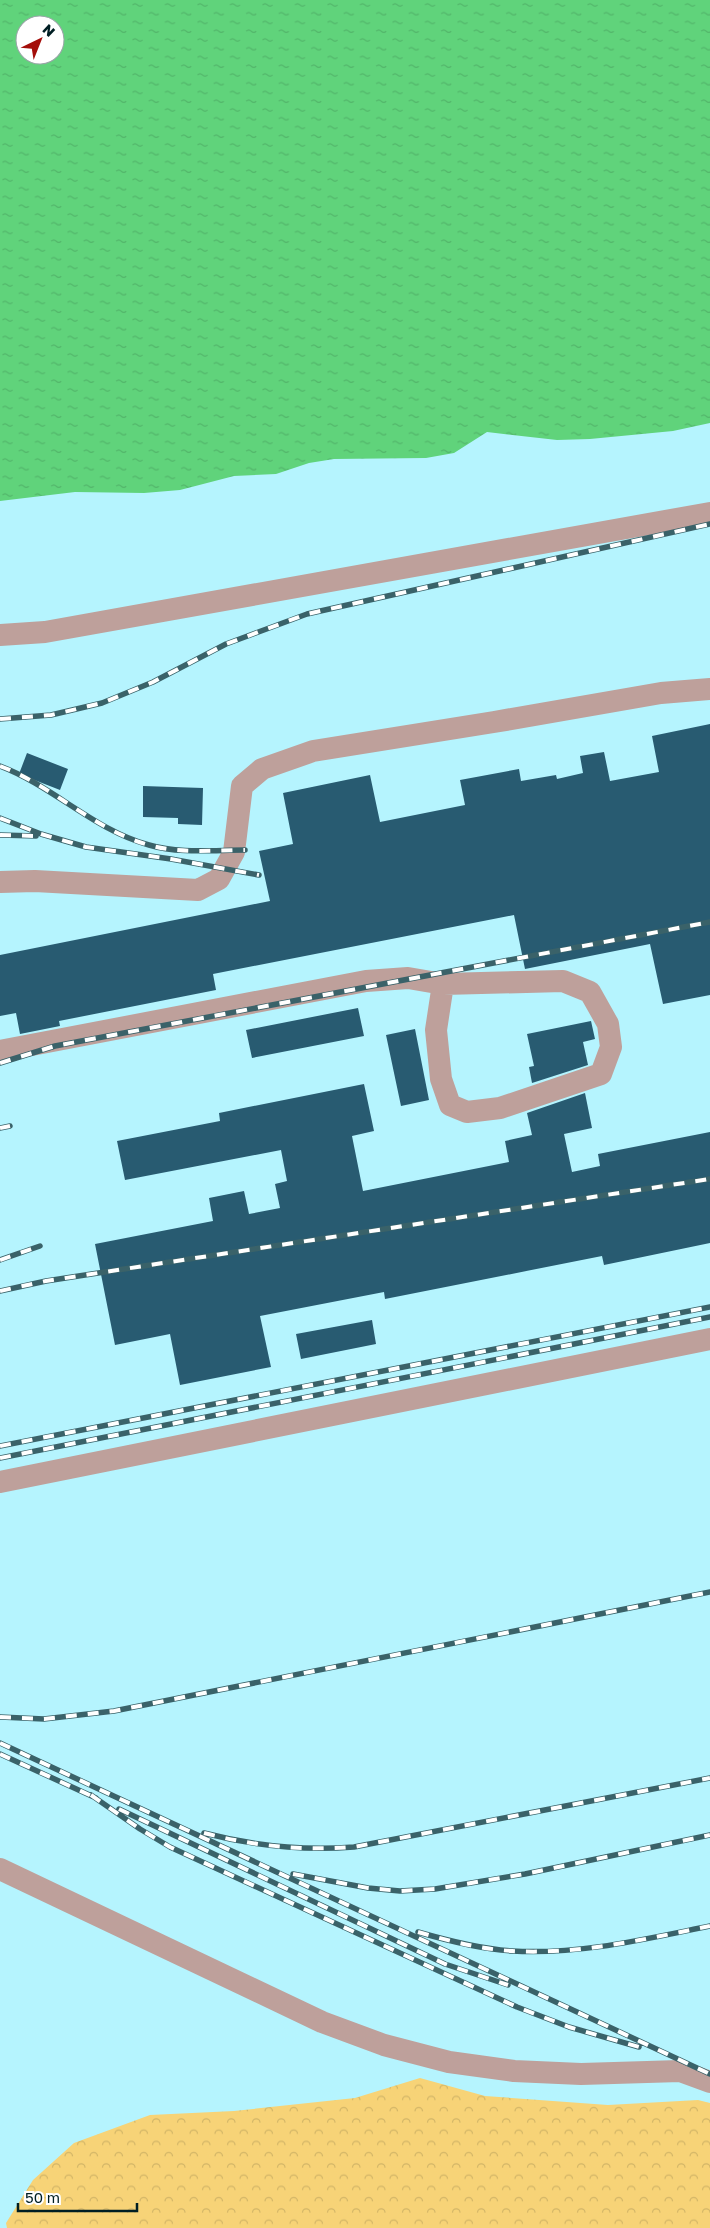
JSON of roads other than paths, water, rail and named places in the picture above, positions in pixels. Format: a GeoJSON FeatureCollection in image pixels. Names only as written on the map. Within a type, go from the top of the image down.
{"type":"FeatureCollection","features":[{"type":"Feature","properties":{"kind":"lane"},"geometry":{"type":"LineString","coordinates":[[0,636],[45,632],[710,513]]}},
{"type":"Feature","properties":{"kind":"lane"},"geometry":{"type":"LineString","coordinates":[[0,882],[35,881],[198,890],[219,879],[234,852],[242,786],[262,768],[313,751],[661,693],[710,689]]}},
{"type":"Feature","properties":{"kind":"lane"},"geometry":{"type":"LineString","coordinates":[[0,1051],[366,981],[408,978],[443,984],[563,981],[590,992],[608,1024],[611,1047],[601,1074],[500,1108],[467,1112],[450,1105],[441,1079],[436,1030],[443,984]]}},
{"type":"Feature","properties":{"kind":"lane"},"geometry":{"type":"LineString","coordinates":[[0,1482],[710,1338]]}},
{"type":"Feature","properties":{"kind":"lane"},"geometry":{"type":"LineString","coordinates":[[0,1869],[322,2022],[384,2045],[448,2062],[514,2071],[572,2074],[680,2071],[710,2082]]}},
{"type":"Feature","properties":{"kind":"water"},"geometry":{"type":"Polygon","coordinates":[[[0,0],[710,0],[710,423],[673,431],[590,439],[557,440],[487,432],[454,453],[426,458],[334,459],[309,463],[276,474],[234,476],[180,490],[144,493],[75,492],[0,501],[0,0]]]}},
{"type":"Feature","properties":{"kind":"railway"},"geometry":{"type":"LineString","coordinates":[[0,719],[51,715],[102,703],[153,682],[226,644],[307,614],[710,524]]}},
{"type":"Feature","properties":{"kind":"railway"},"geometry":{"type":"LineString","coordinates":[[0,766],[38,785],[110,829],[149,845],[184,851],[245,850]]}},
{"type":"Feature","properties":{"kind":"railway"},"geometry":{"type":"LineString","coordinates":[[0,818],[41,834],[86,847],[171,859],[259,875]]}},
{"type":"Feature","properties":{"kind":"railway"},"geometry":{"type":"LineString","coordinates":[[0,835],[36,836]]}},
{"type":"Feature","properties":{"kind":"railway"},"geometry":{"type":"LineString","coordinates":[[0,1063],[55,1046],[710,922]]}},
{"type":"Feature","properties":{"kind":"railway"},"geometry":{"type":"LineString","coordinates":[[0,1128],[10,1126]]}},
{"type":"Feature","properties":{"kind":"railway"},"geometry":{"type":"LineString","coordinates":[[0,1291],[46,1281],[710,1179]]}},
{"type":"Feature","properties":{"kind":"railway"},"geometry":{"type":"LineString","coordinates":[[0,1260],[40,1246]]}},
{"type":"Feature","properties":{"kind":"railway"},"geometry":{"type":"LineString","coordinates":[[0,1446],[710,1307]]}},
{"type":"Feature","properties":{"kind":"railway"},"geometry":{"type":"LineString","coordinates":[[0,1458],[710,1317]]}},
{"type":"Feature","properties":{"kind":"railway"},"geometry":{"type":"LineString","coordinates":[[0,1717],[44,1719],[114,1711],[710,1592]]}},
{"type":"Feature","properties":{"kind":"railway"},"geometry":{"type":"LineString","coordinates":[[0,1743],[710,2074]]}},
{"type":"Feature","properties":{"kind":"railway"},"geometry":{"type":"LineString","coordinates":[[0,1754],[96,1798]]}},
{"type":"Feature","properties":{"kind":"railway"},"geometry":{"type":"LineString","coordinates":[[204,1833],[241,1841],[297,1848],[354,1847],[710,1778]]}},
{"type":"Feature","properties":{"kind":"railway"},"geometry":{"type":"LineString","coordinates":[[91,1795],[170,1847],[517,2007],[569,2027],[639,2047]]}},
{"type":"Feature","properties":{"kind":"railway"},"geometry":{"type":"LineString","coordinates":[[119,1809],[445,1964],[508,1985]]}},
{"type":"Feature","properties":{"kind":"railway"},"geometry":{"type":"LineString","coordinates":[[293,1874],[368,1888],[400,1891],[435,1889],[525,1874],[710,1835]]}},
{"type":"Feature","properties":{"kind":"railway"},"geometry":{"type":"LineString","coordinates":[[418,1932],[488,1948],[537,1952],[612,1945],[710,1926]]}}]}
